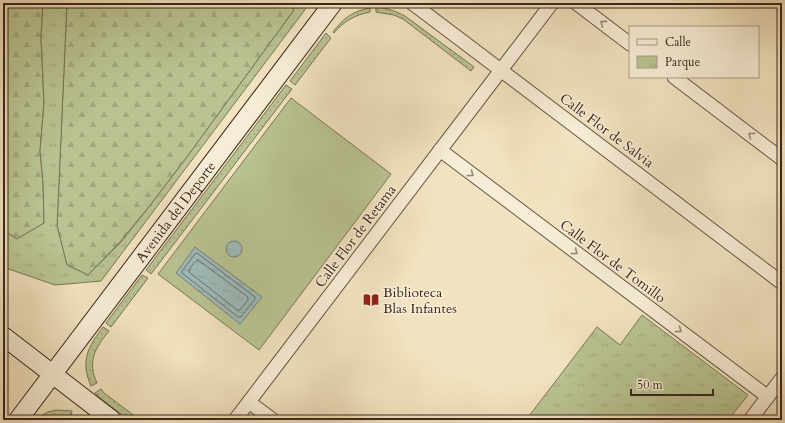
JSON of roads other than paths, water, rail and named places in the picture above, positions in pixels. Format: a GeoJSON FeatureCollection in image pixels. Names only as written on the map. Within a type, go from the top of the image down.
{"type":"FeatureCollection","features":[{"type":"Feature","properties":{"kind":"street","name":"Avenida del Deporte"},"geometry":{"type":"LineString","coordinates":[[18,420],[328,10],[343,3]]}},
{"type":"Feature","properties":{"kind":"street","name":"Calle Flor de Salvia"},"geometry":{"type":"LineString","coordinates":[[412,3],[500,71],[782,282]]}},
{"type":"Feature","properties":{"kind":"street","name":"Calle Flor de Retama"},"geometry":{"type":"LineString","coordinates":[[235,420],[552,3]]}},
{"type":"Feature","properties":{"kind":"street"},"geometry":{"type":"LineString","coordinates":[[576,3],[629,43]]}},
{"type":"Feature","properties":{"kind":"street"},"geometry":{"type":"LineString","coordinates":[[675,78],[782,159]]}},
{"type":"Feature","properties":{"kind":"street","name":"Calle Flor de Tomillo"},"geometry":{"type":"LineString","coordinates":[[440,150],[768,397]]}},
{"type":"Feature","properties":{"kind":"street"},"geometry":{"type":"LineString","coordinates":[[3,336],[112,420]]}},
{"type":"Feature","properties":{"kind":"street"},"geometry":{"type":"LineString","coordinates":[[750,420],[782,378]]}},
{"type":"Feature","properties":{"kind":"street"},"geometry":{"type":"LineString","coordinates":[[249,402],[273,420]]}},
{"type":"Feature","properties":{"kind":"water"},"geometry":{"type":"Polygon","coordinates":[[[234,241],[241,246],[242,249],[237,256],[234,257],[227,252],[226,249],[231,242],[234,241]]]}},
{"type":"Feature","properties":{"kind":"water"},"geometry":{"type":"Polygon","coordinates":[[[195,247],[262,297],[240,324],[176,273],[195,247]]]}},
{"type":"Feature","properties":{"kind":"place","name":"Biblioteca Blas Infantes"},"geometry":{"type":"Point","coordinates":[371,300]}}]}
